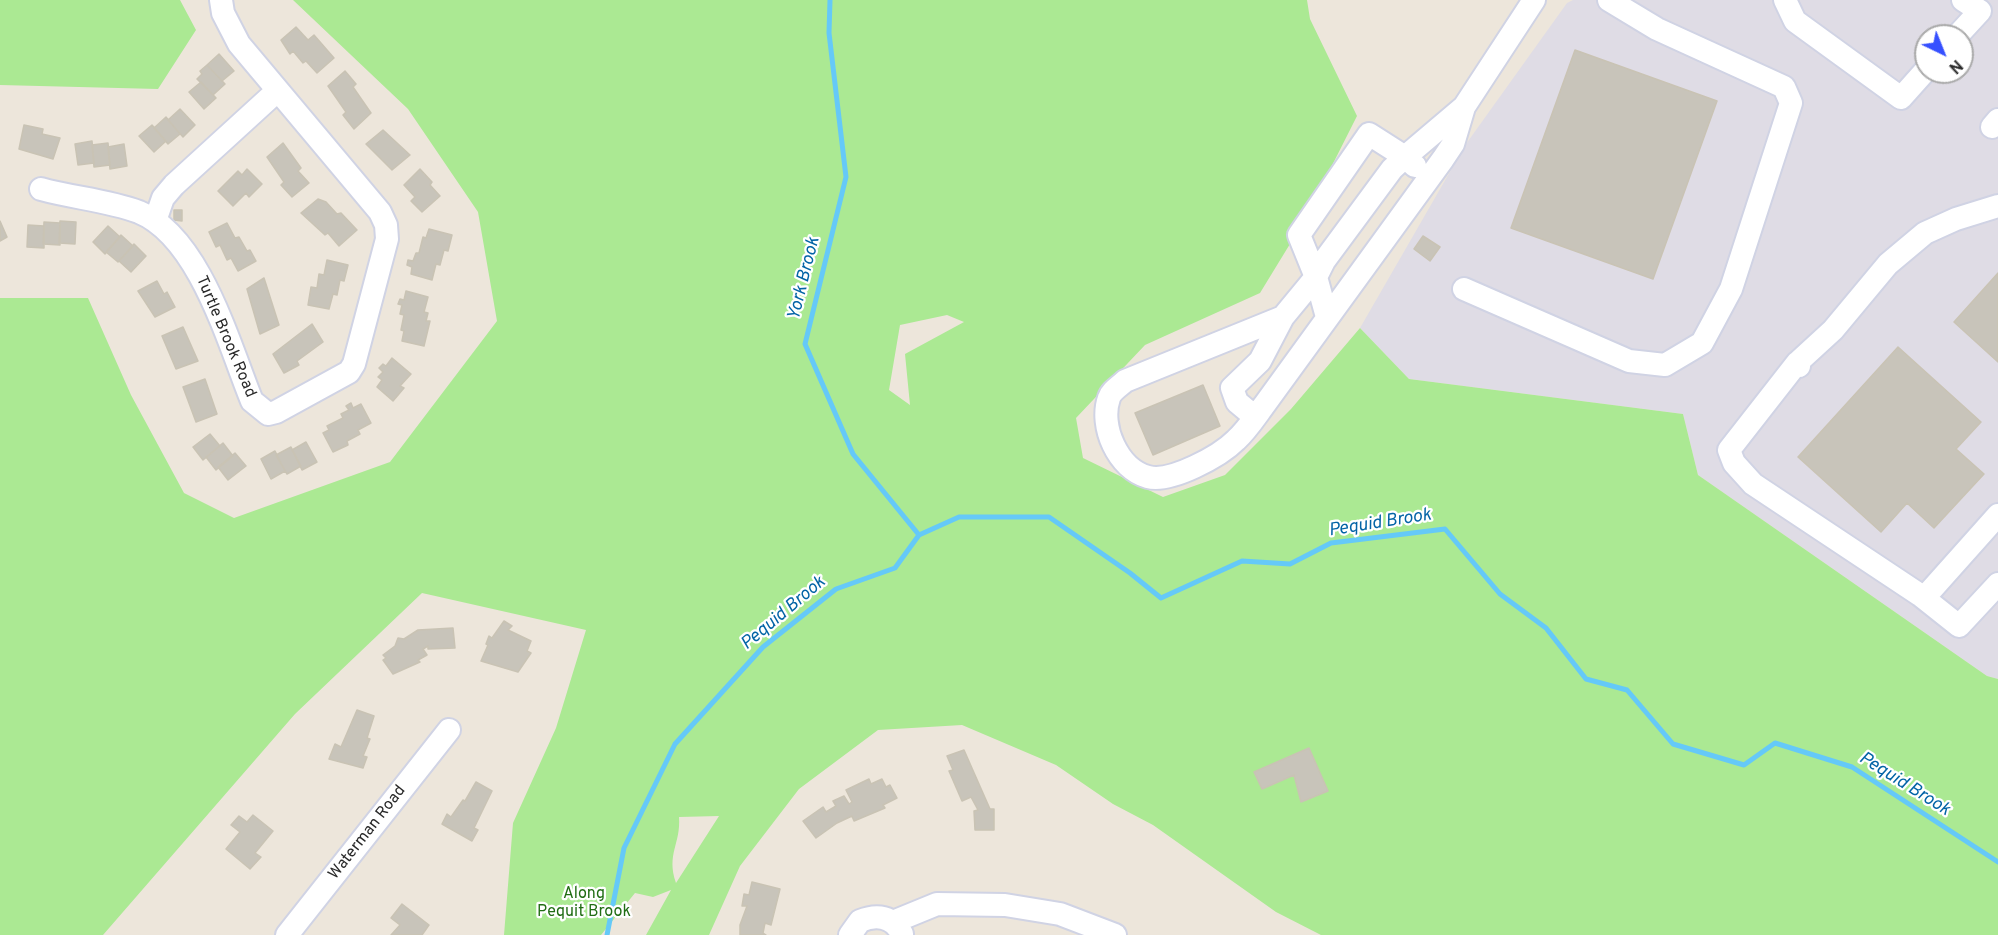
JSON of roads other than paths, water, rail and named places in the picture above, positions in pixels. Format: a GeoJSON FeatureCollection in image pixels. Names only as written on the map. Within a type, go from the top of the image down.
{"type":"FeatureCollection","features":[{"type":"Feature","properties":{"kind":"street","name":"Turtle Brook Road"},"geometry":{"type":"LineString","coordinates":[[41,189],[102,200],[156,221],[177,243],[195,268],[218,316],[252,401],[268,414],[276,412],[349,372],[354,364],[387,239],[386,225],[380,212],[239,45],[223,13],[221,0]]}},
{"type":"Feature","properties":{"kind":"street"},"geometry":{"type":"LineString","coordinates":[[1255,417],[1237,402],[1233,388],[1260,361],[1283,317],[1316,277],[1330,252],[1392,169],[1464,107],[1534,0]]}},
{"type":"Feature","properties":{"kind":"street"},"geometry":{"type":"LineString","coordinates":[[1464,289],[1629,361],[1665,365],[1702,343],[1731,289],[1791,103],[1784,87],[1657,29],[1609,0]]}},
{"type":"Feature","properties":{"kind":"street"},"geometry":{"type":"LineString","coordinates":[[1785,0],[1795,21],[1901,98],[1914,83]]}},
{"type":"Feature","properties":{"kind":"street"},"geometry":{"type":"LineString","coordinates":[[1963,0],[1980,11],[1968,24]]}},
{"type":"Feature","properties":{"kind":"street"},"geometry":{"type":"LineString","coordinates":[[156,221],[164,198],[174,185],[277,91]]}},
{"type":"Feature","properties":{"kind":"street"},"geometry":{"type":"LineString","coordinates":[[1283,317],[1125,381],[1110,395],[1105,417],[1112,440],[1127,465],[1149,477],[1172,475],[1205,462],[1235,441],[1278,386],[1453,144],[1464,107]]}},
{"type":"Feature","properties":{"kind":"street"},"geometry":{"type":"LineString","coordinates":[[1327,317],[1316,277],[1299,235],[1369,134],[1405,157],[1430,177]]}},
{"type":"Feature","properties":{"kind":"street"},"geometry":{"type":"LineString","coordinates":[[1998,206],[1956,219],[1925,233],[1888,264],[1833,330],[1798,365],[1729,450],[1734,463],[1753,484],[1924,598],[1959,626],[1998,584]]}},
{"type":"Feature","properties":{"kind":"street"},"geometry":{"type":"LineString","coordinates":[[1260,361],[1278,386]]}},
{"type":"Feature","properties":{"kind":"street"},"geometry":{"type":"LineString","coordinates":[[1924,598],[1998,515]]}},
{"type":"Feature","properties":{"kind":"street","name":"Waterman Road"},"geometry":{"type":"LineString","coordinates":[[287,935],[449,730]]}},
{"type":"Feature","properties":{"kind":"street"},"geometry":{"type":"LineString","coordinates":[[850,935],[860,921],[870,917],[880,917],[898,928],[938,904],[1005,905],[1060,914],[1115,935]]}},
{"type":"Feature","properties":{"kind":"waterway","name":"York Brook"},"geometry":{"type":"LineString","coordinates":[[830,0],[829,33],[846,177],[805,344],[853,454],[919,535]]}},
{"type":"Feature","properties":{"kind":"waterway","name":"Pequid Brook"},"geometry":{"type":"LineString","coordinates":[[607,935],[624,848],[675,744],[763,647],[836,589],[895,568],[919,535],[959,517],[1049,517],[1130,573],[1161,598],[1242,561],[1290,564],[1331,543],[1445,529],[1500,594],[1546,628],[1586,679],[1627,690],[1673,744],[1744,765],[1775,743],[1852,767],[1998,862]]}},
{"type":"Feature","properties":{"kind":"park label","name":"Along Pequit Brook"},"geometry":{"type":"Point","coordinates":[584,904]}}]}
